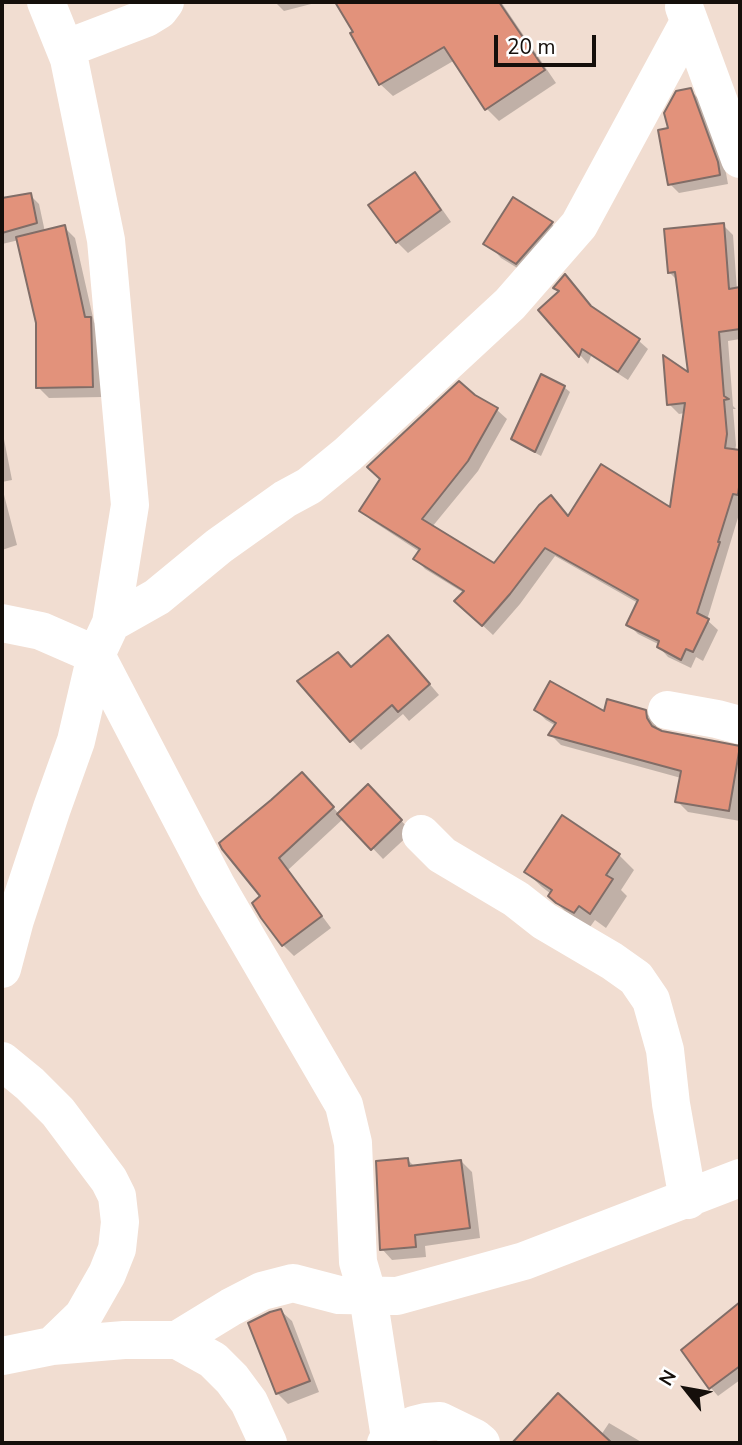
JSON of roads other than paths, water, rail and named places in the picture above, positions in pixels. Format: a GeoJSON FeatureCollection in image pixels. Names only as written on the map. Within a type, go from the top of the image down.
{"type":"FeatureCollection","features":[{"type":"Feature","properties":{"kind":"street"},"geometry":{"type":"LineString","coordinates":[[2,970],[15,920],[76,741],[104,639],[130,505],[106,240],[69,59],[46,2]]}},
{"type":"Feature","properties":{"kind":"street"},"geometry":{"type":"LineString","coordinates":[[65,49],[146,18],[159,10],[165,2]]}},
{"type":"Feature","properties":{"kind":"street"},"geometry":{"type":"LineString","coordinates":[[685,12],[740,159]]}},
{"type":"Feature","properties":{"kind":"street"},"geometry":{"type":"LineString","coordinates":[[2,623],[104,639],[219,546],[285,499],[309,486],[348,454],[510,304],[579,225],[685,12]]}},
{"type":"Feature","properties":{"kind":"street"},"geometry":{"type":"LineString","coordinates":[[104,639],[216,886],[344,1105],[353,1143],[358,1262],[368,1296],[388,1441],[414,1425],[440,1421],[481,1443]]}},
{"type":"Feature","properties":{"kind":"street"},"geometry":{"type":"LineString","coordinates":[[667,710],[740,726]]}},
{"type":"Feature","properties":{"kind":"street"},"geometry":{"type":"LineString","coordinates":[[421,834],[442,855],[516,899],[544,921],[636,978],[651,1000],[665,1050],[671,1104],[688,1200]]}},
{"type":"Feature","properties":{"kind":"street"},"geometry":{"type":"LineString","coordinates":[[2,1061],[58,1112],[109,1180],[117,1196],[120,1222],[117,1249],[107,1274],[83,1316],[52,1346]]}},
{"type":"Feature","properties":{"kind":"street"},"geometry":{"type":"LineString","coordinates":[[177,1340],[262,1291],[293,1283],[340,1295],[397,1296],[523,1261],[740,1178]]}},
{"type":"Feature","properties":{"kind":"street"},"geometry":{"type":"LineString","coordinates":[[2,1356],[52,1346],[124,1340],[177,1340],[213,1360],[232,1380],[249,1402],[268,1443]]}}]}
